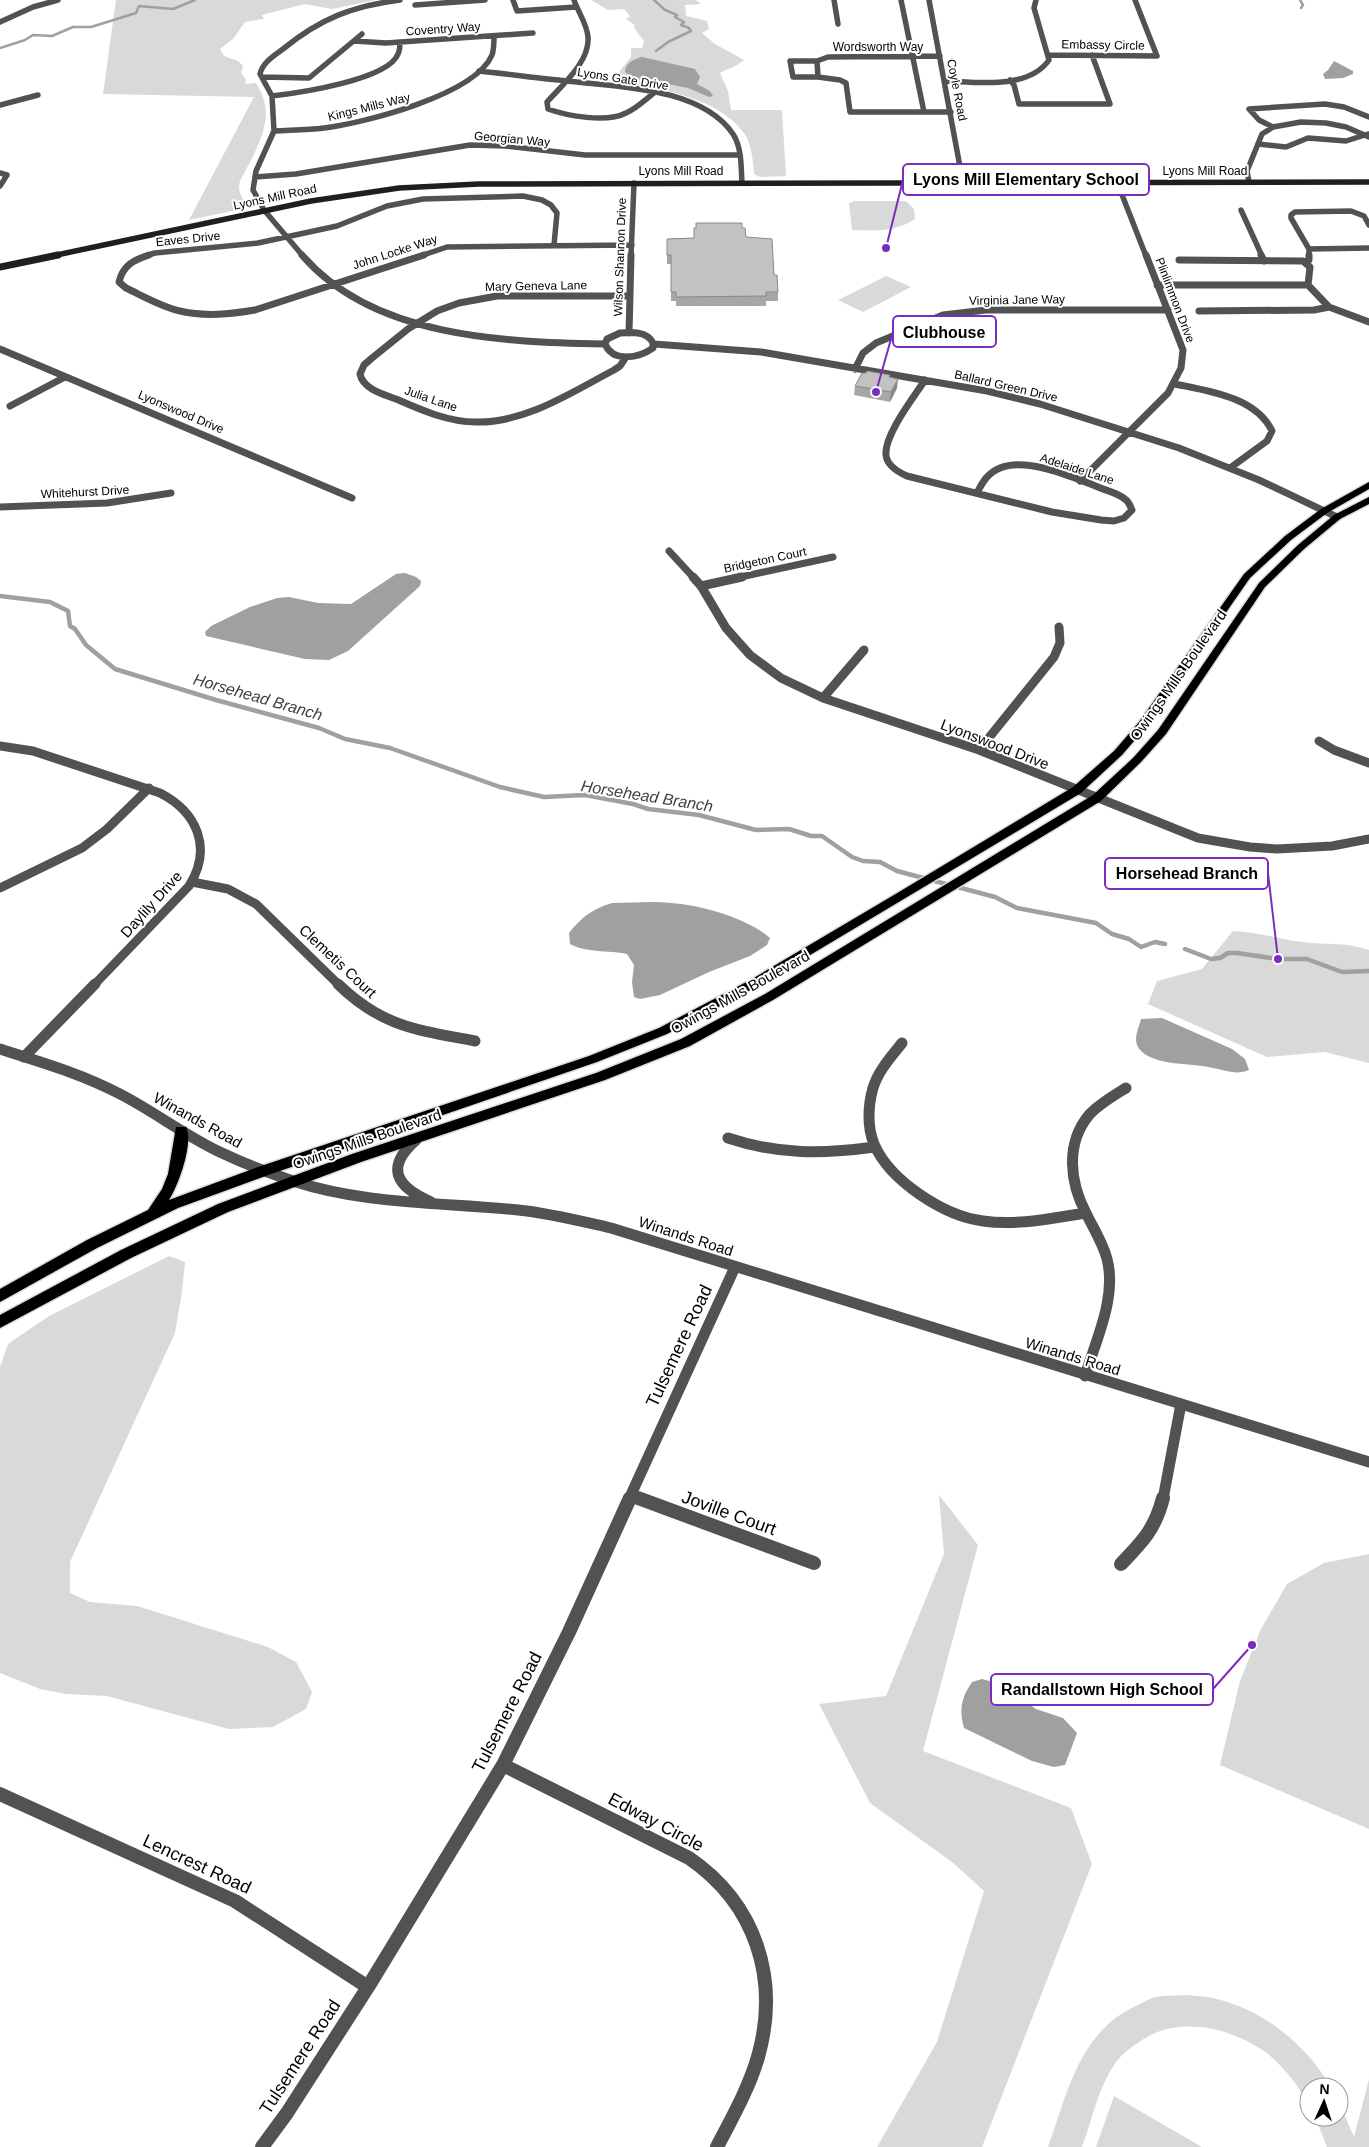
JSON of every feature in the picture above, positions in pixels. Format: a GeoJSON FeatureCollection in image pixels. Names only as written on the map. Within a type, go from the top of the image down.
{"type":"FeatureCollection","features":[{"type":"Feature","properties":{"kind":"main road","name":"Lyons Mill Road"},"geometry":{"type":"LineString","coordinates":[[0,266],[334,197],[408,187],[479,184],[634,183],[1369,182]]}},
{"type":"Feature","properties":{"kind":"main road","name":"Owings Mills Boulevard"},"geometry":{"type":"LineString","coordinates":[[0,1296],[92,1244],[173,1204],[266,1170],[593,1059],[663,1031],[756,982],[903,895],[1077,790],[1118,754],[1143,724],[1248,576],[1288,538],[1324,511],[1369,485]]}},
{"type":"Feature","properties":{"kind":"main road","name":"Owings Mills Boulevard"},"geometry":{"type":"LineString","coordinates":[[0,1322],[96,1268],[160,1236],[248,1198],[605,1075],[673,1048],[769,997],[1097,798],[1137,760],[1162,732],[1262,585],[1301,547],[1337,517],[1369,500]]}},
{"type":"Feature","properties":{"kind":"main road"},"geometry":{"type":"LineString","coordinates":[[151,1215],[168,1194],[177,1173],[181,1131]]}},
{"type":"Feature","properties":{"kind":"street"},"geometry":{"type":"LineString","coordinates":[[0,22],[33,7],[58,0]]}},
{"type":"Feature","properties":{"kind":"street"},"geometry":{"type":"LineString","coordinates":[[400,0],[355,8],[318,22],[300,34],[264,64],[261,69],[262,77],[272,96],[274,131],[254,177],[253,191],[266,211],[310,264],[333,284],[352,297],[376,309],[418,323],[503,340],[605,344]]}},
{"type":"Feature","properties":{"kind":"street"},"geometry":{"type":"LineString","coordinates":[[415,5],[485,0]]}},
{"type":"Feature","properties":{"kind":"street"},"geometry":{"type":"LineString","coordinates":[[513,0],[516,12],[576,7]]}},
{"type":"Feature","properties":{"kind":"street"},"geometry":{"type":"LineString","coordinates":[[574,0],[588,37],[584,56],[547,102],[546,106],[552,110],[605,117],[619,116],[625,114],[654,92]]}},
{"type":"Feature","properties":{"kind":"street"},"geometry":{"type":"LineString","coordinates":[[834,0],[838,24]]}},
{"type":"Feature","properties":{"kind":"street"},"geometry":{"type":"LineString","coordinates":[[901,0],[924,112]]}},
{"type":"Feature","properties":{"kind":"street","name":"Coyle Road"},"geometry":{"type":"LineString","coordinates":[[929,0],[963,183]]}},
{"type":"Feature","properties":{"kind":"street"},"geometry":{"type":"LineString","coordinates":[[945,81],[1010,80],[1030,76],[1043,70],[1049,60],[1034,8],[1036,0]]}},
{"type":"Feature","properties":{"kind":"street","name":"Embassy Circle"},"geometry":{"type":"LineString","coordinates":[[1048,54],[1157,56],[1135,0]]}},
{"type":"Feature","properties":{"kind":"street","name":"Coventry Way"},"geometry":{"type":"LineString","coordinates":[[354,41],[400,42],[533,33]]}},
{"type":"Feature","properties":{"kind":"street"},"geometry":{"type":"LineString","coordinates":[[262,77],[309,78],[362,34]]}},
{"type":"Feature","properties":{"kind":"street","name":"Kings Mills Way"},"geometry":{"type":"LineString","coordinates":[[274,131],[323,128],[390,114],[448,91],[479,71],[495,49],[494,36]]}},
{"type":"Feature","properties":{"kind":"street"},"geometry":{"type":"LineString","coordinates":[[272,96],[325,88],[369,74],[398,56],[401,48],[400,42]]}},
{"type":"Feature","properties":{"kind":"street"},"geometry":{"type":"LineString","coordinates":[[1010,80],[1014,85],[1019,104],[1110,104],[1092,55]]}},
{"type":"Feature","properties":{"kind":"street","name":"Wordsworth Way"},"geometry":{"type":"LineString","coordinates":[[817,61],[818,77],[793,77],[790,61],[817,61],[828,56],[940,56]]}},
{"type":"Feature","properties":{"kind":"street","name":"Lyons Gate Drive"},"geometry":{"type":"LineString","coordinates":[[479,71],[654,92],[696,105],[719,119],[734,136],[739,146],[742,183]]}},
{"type":"Feature","properties":{"kind":"street"},"geometry":{"type":"LineString","coordinates":[[818,77],[845,82],[850,112],[951,112]]}},
{"type":"Feature","properties":{"kind":"street"},"geometry":{"type":"LineString","coordinates":[[0,106],[38,95]]}},
{"type":"Feature","properties":{"kind":"street"},"geometry":{"type":"LineString","coordinates":[[1273,127],[1259,120],[1250,109],[1325,104],[1344,107],[1369,117]]}},
{"type":"Feature","properties":{"kind":"street"},"geometry":{"type":"LineString","coordinates":[[1249,182],[1248,171],[1262,134],[1273,127],[1301,122],[1326,123],[1346,127],[1367,135]]}},
{"type":"Feature","properties":{"kind":"street"},"geometry":{"type":"LineString","coordinates":[[1258,144],[1286,147],[1308,138],[1346,141],[1367,135]]}},
{"type":"Feature","properties":{"kind":"street","name":"Georgian Way"},"geometry":{"type":"LineString","coordinates":[[254,177],[296,174],[470,146],[498,146],[577,154],[740,155]]}},
{"type":"Feature","properties":{"kind":"street"},"geometry":{"type":"LineString","coordinates":[[0,173],[7,175],[0,186]]}},
{"type":"Feature","properties":{"kind":"street","name":"Plinlimmon Drive"},"geometry":{"type":"LineString","coordinates":[[1080,481],[1175,384],[1184,363],[1183,350],[1117,182]]}},
{"type":"Feature","properties":{"kind":"street","name":"Wilson Shannon Drive"},"geometry":{"type":"LineString","coordinates":[[629,332],[628,296],[634,183]]}},
{"type":"Feature","properties":{"kind":"street"},"geometry":{"type":"LineString","coordinates":[[288,237],[341,224],[387,206],[411,200],[449,197],[518,196],[542,200],[554,209],[557,218],[554,245]]}},
{"type":"Feature","properties":{"kind":"street"},"geometry":{"type":"LineString","coordinates":[[1241,210],[1264,261]]}},
{"type":"Feature","properties":{"kind":"street"},"geometry":{"type":"LineString","coordinates":[[1179,260],[1305,262],[1309,260],[1309,249],[1290,218],[1295,212],[1351,211],[1364,216],[1369,225]]}},
{"type":"Feature","properties":{"kind":"street","name":"Eaves Drive"},"geometry":{"type":"LineString","coordinates":[[288,237],[247,245],[171,250],[155,253],[140,258],[125,267],[121,271],[119,282],[126,288],[180,311],[209,315],[255,310],[333,284]]}},
{"type":"Feature","properties":{"kind":"street","name":"John Locke Way"},"geometry":{"type":"LineString","coordinates":[[333,284],[446,247],[632,245]]}},
{"type":"Feature","properties":{"kind":"street"},"geometry":{"type":"LineString","coordinates":[[1309,249],[1369,248]]}},
{"type":"Feature","properties":{"kind":"street"},"geometry":{"type":"LineString","coordinates":[[1305,262],[1310,267],[1308,285]]}},
{"type":"Feature","properties":{"kind":"street"},"geometry":{"type":"LineString","coordinates":[[1157,285],[1308,285],[1329,307],[1369,322]]}},
{"type":"Feature","properties":{"kind":"street","name":"Mary Geneva Lane"},"geometry":{"type":"LineString","coordinates":[[418,323],[438,311],[485,297],[628,296]]}},
{"type":"Feature","properties":{"kind":"street"},"geometry":{"type":"LineString","coordinates":[[1199,311],[1314,310],[1329,307]]}},
{"type":"Feature","properties":{"kind":"street","name":"Virginia Jane Way"},"geometry":{"type":"LineString","coordinates":[[855,369],[863,353],[876,343],[928,321],[956,312],[986,310],[1168,310]]}},
{"type":"Feature","properties":{"kind":"street","name":"Julia Lane"},"geometry":{"type":"LineString","coordinates":[[418,323],[369,360],[361,371],[361,376],[368,387],[376,391],[442,417],[461,421],[497,422],[524,414],[614,370],[620,366],[626,357]]}},
{"type":"Feature","properties":{"kind":"street"},"geometry":{"type":"LineString","coordinates":[[629,332],[646,336],[654,344],[653,348],[642,355],[626,357],[610,352],[605,344],[612,336],[629,332]]}},
{"type":"Feature","properties":{"kind":"street","name":"Ballard Green Drive"},"geometry":{"type":"LineString","coordinates":[[654,344],[738,349],[987,391],[1040,404],[1179,448],[1230,468],[1337,517]]}},
{"type":"Feature","properties":{"kind":"street","name":"Lyonswood Drive"},"geometry":{"type":"LineString","coordinates":[[0,349],[352,498]]}},
{"type":"Feature","properties":{"kind":"street"},"geometry":{"type":"LineString","coordinates":[[10,406],[65,377]]}},
{"type":"Feature","properties":{"kind":"street","name":"Adelaide Lane"},"geometry":{"type":"LineString","coordinates":[[925,380],[887,444],[886,457],[889,464],[907,476],[1052,512],[1101,520],[1119,520],[1130,513],[1130,505],[1124,498],[1080,481],[1032,466],[1003,466],[990,473],[976,493]]}},
{"type":"Feature","properties":{"kind":"street"},"geometry":{"type":"LineString","coordinates":[[1175,384],[1203,390],[1247,406],[1268,420],[1272,431],[1267,441],[1230,468]]}},
{"type":"Feature","properties":{"kind":"street","name":"Whitehurst Drive"},"geometry":{"type":"LineString","coordinates":[[0,507],[118,502],[150,499],[171,493]]}},
{"type":"Feature","properties":{"kind":"street","name":"Lyonswood Drive"},"geometry":{"type":"LineString","coordinates":[[669,551],[701,586],[726,628],[750,655],[781,678],[823,698],[979,750],[1198,838],[1250,847],[1304,848],[1332,846],[1369,839]]}},
{"type":"Feature","properties":{"kind":"street","name":"Bridgeton Court"},"geometry":{"type":"LineString","coordinates":[[701,586],[833,557]]}},
{"type":"Feature","properties":{"kind":"street"},"geometry":{"type":"LineString","coordinates":[[979,750],[1054,657],[1059,648],[1059,627]]}},
{"type":"Feature","properties":{"kind":"street"},"geometry":{"type":"LineString","coordinates":[[823,698],[864,650]]}},
{"type":"Feature","properties":{"kind":"street"},"geometry":{"type":"LineString","coordinates":[[1319,741],[1334,750],[1369,764]]}},
{"type":"Feature","properties":{"kind":"street","name":"Daylily Drive"},"geometry":{"type":"LineString","coordinates":[[0,746],[33,751],[149,788],[168,796],[180,804],[197,826],[201,840],[201,852],[192,882],[178,899],[24,1057]]}},
{"type":"Feature","properties":{"kind":"street"},"geometry":{"type":"LineString","coordinates":[[0,888],[82,848],[107,829],[149,788]]}},
{"type":"Feature","properties":{"kind":"street","name":"Clemetis Court"},"geometry":{"type":"LineString","coordinates":[[192,882],[228,890],[256,904],[352,998],[384,1019],[408,1028],[475,1041]]}},
{"type":"Feature","properties":{"kind":"street"},"geometry":{"type":"LineString","coordinates":[[902,1043],[873,1085],[869,1107],[870,1128],[875,1147],[905,1184],[937,1205],[980,1220],[1001,1223],[1028,1222],[1086,1213]]}},
{"type":"Feature","properties":{"kind":"street","name":"Winands Road"},"geometry":{"type":"LineString","coordinates":[[0,1049],[59,1067],[96,1082],[122,1095],[221,1153],[293,1181],[369,1198],[405,1203],[517,1210],[548,1214],[611,1228],[1085,1376],[1369,1462]]}},
{"type":"Feature","properties":{"kind":"street"},"geometry":{"type":"LineString","coordinates":[[1085,1376],[1107,1301],[1109,1280],[1108,1260],[1074,1188],[1072,1170],[1074,1150],[1087,1117],[1099,1106],[1126,1088]]}},
{"type":"Feature","properties":{"kind":"street"},"geometry":{"type":"LineString","coordinates":[[728,1138],[764,1148],[796,1152],[842,1151],[875,1147]]}},
{"type":"Feature","properties":{"kind":"street"},"geometry":{"type":"LineString","coordinates":[[417,1139],[400,1153],[396,1171],[397,1177],[411,1193],[441,1205]]}},
{"type":"Feature","properties":{"kind":"street","name":"Tulsemere Road"},"geometry":{"type":"LineString","coordinates":[[262,2147],[287,2112],[368,1987],[503,1765],[569,1632],[735,1267]]}},
{"type":"Feature","properties":{"kind":"street"},"geometry":{"type":"LineString","coordinates":[[1121,1564],[1146,1537],[1156,1522],[1163,1500],[1181,1404]]}},
{"type":"Feature","properties":{"kind":"street","name":"Joville Court"},"geometry":{"type":"LineString","coordinates":[[631,1495],[814,1563]]}},
{"type":"Feature","properties":{"kind":"street","name":"Edway Circle"},"geometry":{"type":"LineString","coordinates":[[503,1765],[684,1855],[712,1875],[733,1899],[750,1927],[761,1955],[764,1985],[765,2012],[761,2044],[751,2074],[717,2147]]}},
{"type":"Feature","properties":{"kind":"street","name":"Lencrest Road"},"geometry":{"type":"LineString","coordinates":[[0,1794],[235,1901],[368,1987]]}},
{"type":"Feature","properties":{"kind":"shaded area"},"geometry":{"type":"Polygon","coordinates":[[[116,0],[376,0],[332,9],[305,4],[262,15],[264,19],[245,22],[233,39],[220,49],[224,56],[238,61],[243,66],[241,73],[246,80],[245,84],[256,83],[265,104],[265,124],[258,145],[239,184],[240,192],[246,205],[242,209],[189,220],[254,97],[103,94],[116,0]]]}},
{"type":"Feature","properties":{"kind":"shaded area"},"geometry":{"type":"Polygon","coordinates":[[[591,0],[696,0],[701,4],[685,5],[686,16],[707,21],[709,29],[702,33],[715,44],[744,60],[720,73],[728,91],[731,110],[782,110],[786,176],[760,177],[754,174],[753,159],[746,136],[735,123],[721,112],[685,96],[646,87],[611,82],[631,57],[631,48],[642,48],[644,41],[634,28],[635,25],[626,19],[630,16],[624,9],[608,10],[591,0]]]}},
{"type":"Feature","properties":{"kind":"shaded area"},"geometry":{"type":"Polygon","coordinates":[[[642,57],[695,69],[700,77],[697,84],[710,91],[713,96],[709,97],[688,88],[632,77],[625,72],[628,64],[642,57]]]}},
{"type":"Feature","properties":{"kind":"shaded area"},"geometry":{"type":"Polygon","coordinates":[[[1334,61],[1353,71],[1353,74],[1343,78],[1325,79],[1323,74],[1334,61]]]}},
{"type":"Feature","properties":{"kind":"shaded area"},"geometry":{"type":"Polygon","coordinates":[[[855,201],[906,201],[914,209],[915,219],[893,228],[852,230],[849,203],[855,201]]]}},
{"type":"Feature","properties":{"kind":"shaded area"},"geometry":{"type":"Polygon","coordinates":[[[886,276],[911,287],[863,312],[838,300],[886,276]]]}},
{"type":"Feature","properties":{"kind":"shaded area"},"geometry":{"type":"Polygon","coordinates":[[[405,573],[421,581],[420,586],[348,651],[329,660],[305,659],[206,636],[205,632],[211,626],[250,607],[277,598],[289,597],[318,603],[351,604],[396,574],[405,573]]]}},
{"type":"Feature","properties":{"kind":"shaded area"},"geometry":{"type":"Polygon","coordinates":[[[664,902],[696,906],[749,924],[770,938],[767,945],[750,956],[709,972],[660,995],[640,999],[634,997],[632,982],[634,965],[627,954],[590,950],[570,944],[569,933],[578,922],[593,911],[612,903],[664,902]]]}},
{"type":"Feature","properties":{"kind":"shaded area"},"geometry":{"type":"Polygon","coordinates":[[[1233,931],[1303,942],[1361,947],[1369,950],[1369,1063],[1325,1052],[1267,1057],[1148,1004],[1157,981],[1202,969],[1233,931]]]}},
{"type":"Feature","properties":{"kind":"shaded area"},"geometry":{"type":"Polygon","coordinates":[[[1162,1018],[1232,1049],[1245,1059],[1249,1070],[1234,1072],[1149,1057],[1142,1052],[1136,1042],[1141,1019],[1162,1018]]]}},
{"type":"Feature","properties":{"kind":"shaded area"},"geometry":{"type":"Polygon","coordinates":[[[169,1256],[185,1262],[175,1333],[70,1562],[70,1593],[90,1602],[137,1606],[268,1647],[296,1662],[312,1692],[306,1709],[273,1727],[229,1729],[107,1696],[66,1694],[40,1689],[0,1673],[0,1367],[8,1344],[49,1316],[169,1256]]]}},
{"type":"Feature","properties":{"kind":"shaded area"},"geometry":{"type":"Polygon","coordinates":[[[939,1495],[978,1545],[923,1751],[1071,1808],[1092,1864],[982,2147],[877,2147],[937,2042],[984,1891],[952,1862],[870,1803],[819,1704],[886,1696],[944,1554],[939,1495]]]}},
{"type":"Feature","properties":{"kind":"shaded area"},"geometry":{"type":"Polygon","coordinates":[[[1369,1554],[1369,1829],[1220,1765],[1240,1681],[1261,1629],[1287,1584],[1324,1563],[1369,1554]]]}},
{"type":"Feature","properties":{"kind":"shaded area"},"geometry":{"type":"Polygon","coordinates":[[[982,1679],[1000,1684],[1036,1709],[1063,1718],[1077,1733],[1065,1765],[1054,1767],[1032,1761],[964,1728],[961,1710],[965,1693],[972,1682],[982,1679]]]}},
{"type":"Feature","properties":{"kind":"shaded area"},"geometry":{"type":"Polygon","coordinates":[[[1186,1995],[1209,1997],[1252,2012],[1268,2021],[1297,2044],[1324,2077],[1299,2077],[1299,2089],[1280,2065],[1268,2054],[1239,2037],[1206,2028],[1173,2028],[1157,2032],[1127,2051],[1108,2074],[1099,2094],[1082,2147],[1048,2147],[1078,2065],[1089,2047],[1102,2030],[1118,2016],[1159,1996],[1186,1995]]]}},
{"type":"Feature","properties":{"kind":"shaded area"},"geometry":{"type":"Polygon","coordinates":[[[1369,2079],[1369,2147],[1327,2147],[1319,2127],[1349,2127],[1349,2125],[1354,2137],[1369,2079]]]}},
{"type":"Feature","properties":{"kind":"shaded area"},"geometry":{"type":"Polygon","coordinates":[[[1114,2096],[1202,2147],[1096,2147],[1114,2096]]]}},
{"type":"Feature","properties":{"kind":"building"},"geometry":{"type":"Polygon","coordinates":[[[696,223],[742,223],[742,228],[745,228],[746,237],[772,239],[774,275],[777,275],[778,292],[766,292],[766,296],[676,297],[676,292],[671,292],[671,255],[667,255],[667,239],[694,238],[696,223]]]}},
{"type":"Feature","properties":{"kind":"building"},"geometry":{"type":"Polygon","coordinates":[[[867,371],[890,375],[889,377],[898,379],[891,392],[855,386],[862,373],[867,371]]]}},
{"type":"Feature","properties":{"kind":"waterway"},"geometry":{"type":"LineString","coordinates":[[0,48],[25,40],[33,35],[52,36],[73,27],[91,27],[136,13],[139,6],[173,9],[195,0]]}},
{"type":"Feature","properties":{"kind":"waterway"},"geometry":{"type":"LineString","coordinates":[[654,0],[665,10],[677,15],[675,17],[684,22],[681,25],[689,28],[691,31],[668,42],[656,51]]}},
{"type":"Feature","properties":{"kind":"waterway"},"geometry":{"type":"LineString","coordinates":[[1300,0],[1303,5],[1301,8]]}},
{"type":"Feature","properties":{"kind":"waterway","name":"Horsehead Branch"},"geometry":{"type":"LineString","coordinates":[[0,596],[50,602],[68,611],[70,626],[75,629],[86,645],[115,669],[216,700],[319,728],[345,739],[390,748],[500,787],[544,797],[585,795],[633,804],[648,809],[699,815],[756,830],[789,829],[811,836],[822,836],[852,857],[863,861],[880,862],[897,871],[995,897],[1017,908],[1096,923],[1112,934],[1129,939],[1141,947],[1155,942],[1165,944]]}},
{"type":"Feature","properties":{"kind":"waterway","name":"Horsehead Branch"},"geometry":{"type":"LineString","coordinates":[[1185,949],[1211,959],[1220,958],[1228,953],[1237,953],[1278,959],[1307,959],[1342,972],[1369,971]]}},
{"type":"Feature","properties":{"kind":"place","name":"Lyons Mill Elementary School"},"geometry":{"type":"Point","coordinates":[886,248]}},
{"type":"Feature","properties":{"kind":"place","name":"Clubhouse"},"geometry":{"type":"Point","coordinates":[876,392]}},
{"type":"Feature","properties":{"kind":"place","name":"Horsehead Branch"},"geometry":{"type":"Point","coordinates":[1278,959]}},
{"type":"Feature","properties":{"kind":"place","name":"Randallstown High School"},"geometry":{"type":"Point","coordinates":[1252,1645]}}]}
